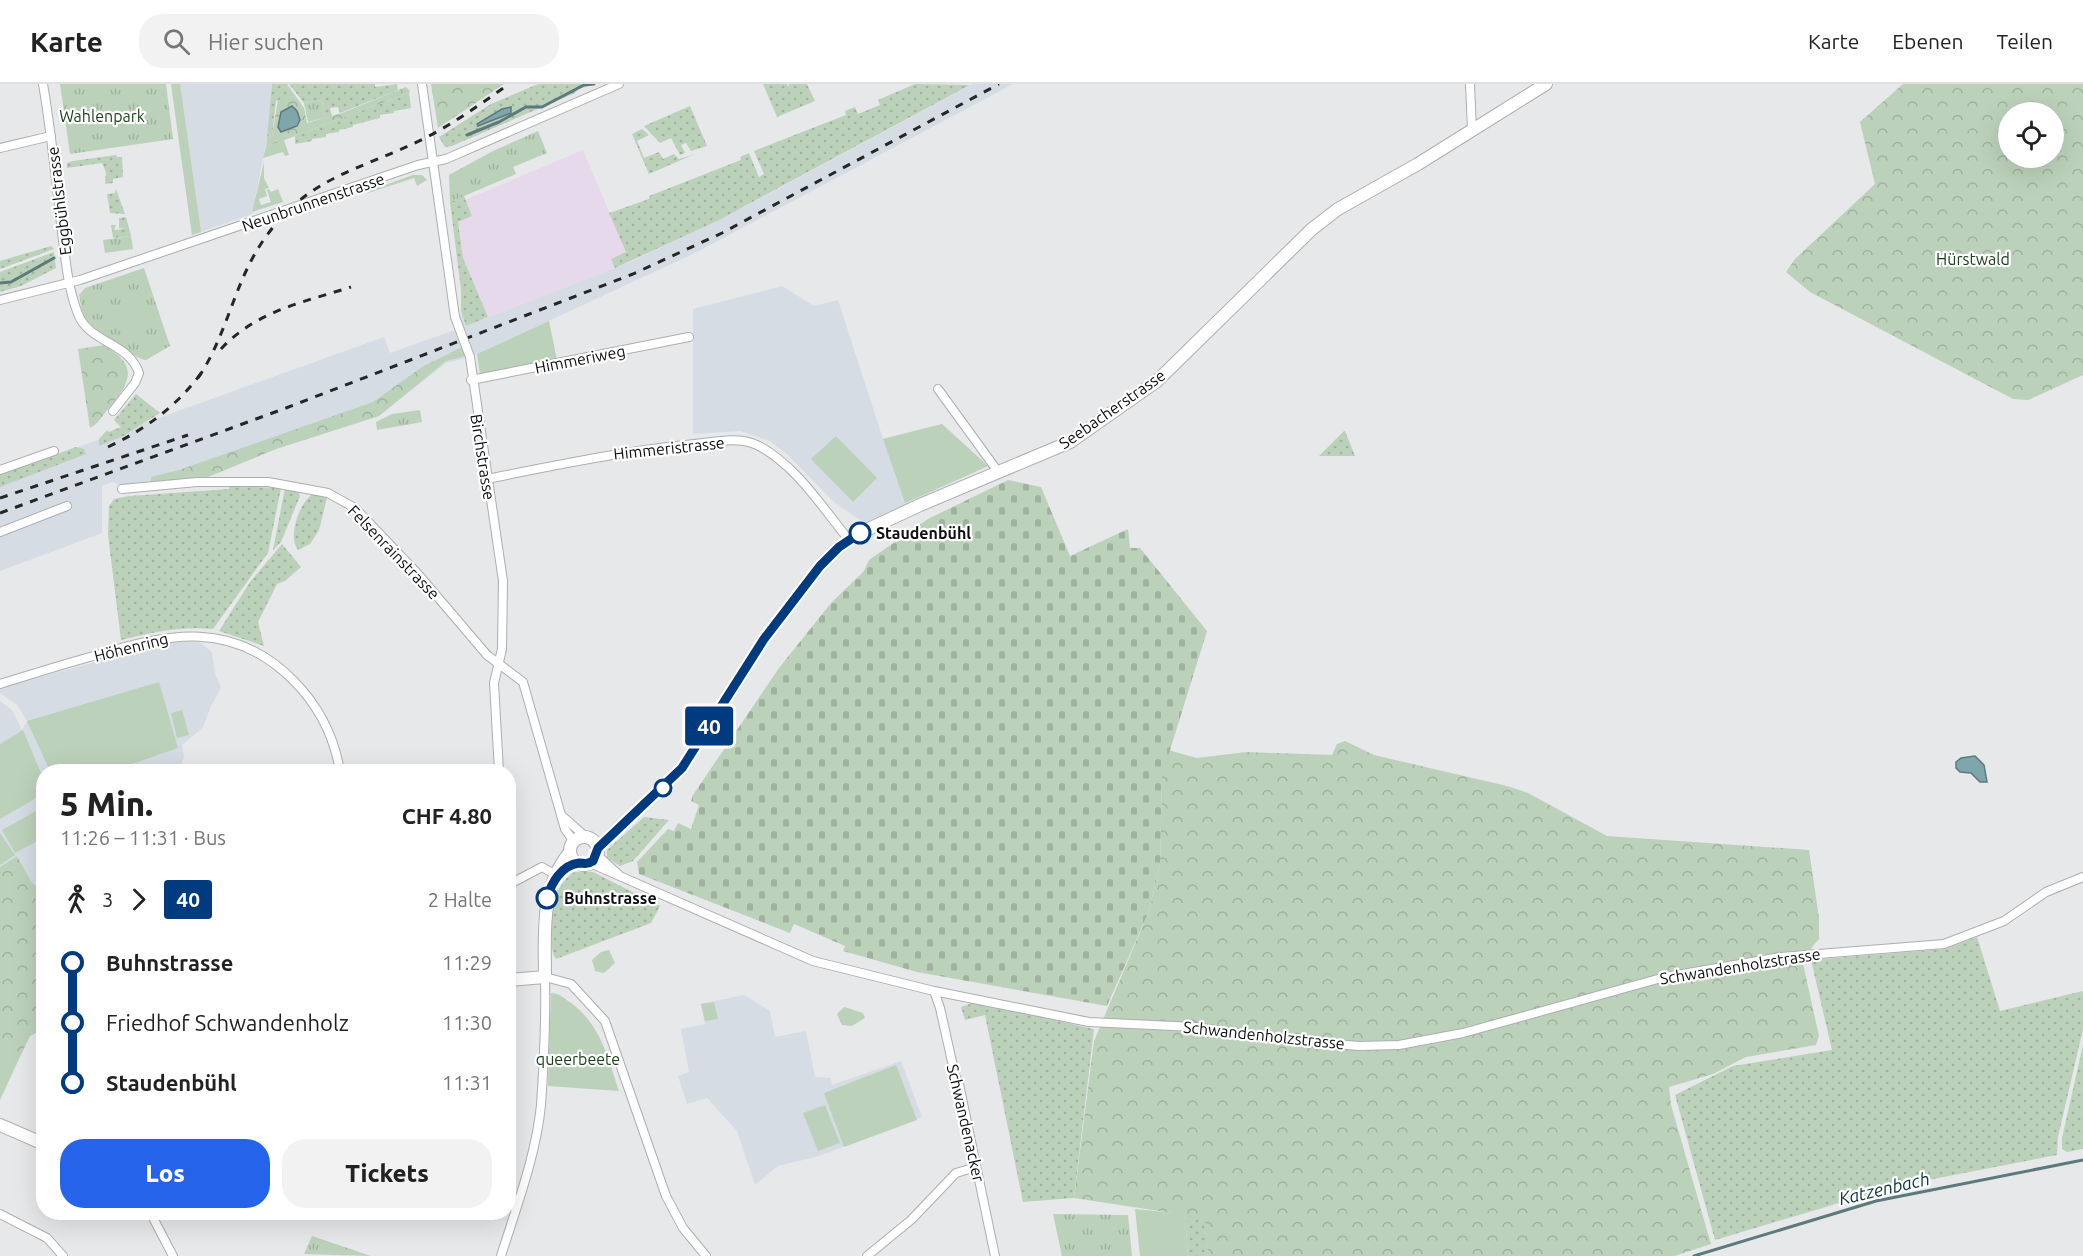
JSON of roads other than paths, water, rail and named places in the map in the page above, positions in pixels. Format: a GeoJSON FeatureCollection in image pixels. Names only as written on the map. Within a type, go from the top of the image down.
{"type":"FeatureCollection","features":[{"type":"Feature","properties":{"kind":"street"},"geometry":{"type":"LineString","coordinates":[[43,84],[51,136]]}},
{"type":"Feature","properties":{"kind":"street","name":"Birchstrasse"},"geometry":{"type":"LineString","coordinates":[[422,84],[455,317],[470,357],[471,380],[503,581],[502,649],[498,666]]}},
{"type":"Feature","properties":{"kind":"street","name":"Neunbrunnenstrasse"},"geometry":{"type":"LineString","coordinates":[[0,300],[70,282],[433,162],[619,84]]}},
{"type":"Feature","properties":{"kind":"street"},"geometry":{"type":"LineString","coordinates":[[1470,84],[1472,130]]}},
{"type":"Feature","properties":{"kind":"street","name":"Seebacherstrasse"},"geometry":{"type":"LineString","coordinates":[[556,875],[628,821],[682,768],[764,639],[820,566],[849,540],[920,505],[1070,442],[1157,381],[1312,229],[1338,209],[1546,84]]}},
{"type":"Feature","properties":{"kind":"street","name":"Eggbühlstrasse"},"geometry":{"type":"LineString","coordinates":[[0,148],[51,136],[70,282],[81,320],[92,332],[125,352],[133,360],[139,373],[135,383],[113,411]]}},
{"type":"Feature","properties":{"kind":"street","name":"Himmeriweg"},"geometry":{"type":"LineString","coordinates":[[471,380],[689,337]]}},
{"type":"Feature","properties":{"kind":"street"},"geometry":{"type":"LineString","coordinates":[[938,389],[999,473]]}},
{"type":"Feature","properties":{"kind":"street","name":"Himmeristrasse"},"geometry":{"type":"LineString","coordinates":[[486,479],[628,451],[728,440],[755,444],[777,458],[807,488],[849,540]]}},
{"type":"Feature","properties":{"kind":"street"},"geometry":{"type":"LineString","coordinates":[[0,470],[54,451]]}},
{"type":"Feature","properties":{"kind":"street","name":"Felsenrainstrasse"},"geometry":{"type":"LineString","coordinates":[[122,489],[165,484],[247,482],[306,488],[334,496],[364,517],[498,666]]}},
{"type":"Feature","properties":{"kind":"street"},"geometry":{"type":"LineString","coordinates":[[0,532],[67,506]]}},
{"type":"Feature","properties":{"kind":"street","name":"Höhenring"},"geometry":{"type":"LineString","coordinates":[[0,684],[143,641],[184,635],[212,636],[267,659],[302,689],[331,732],[338,764]]}},
{"type":"Feature","properties":{"kind":"street"},"geometry":{"type":"LineString","coordinates":[[499,764],[494,683],[498,666],[514,673],[523,681],[572,847]]}},
{"type":"Feature","properties":{"kind":"street"},"geometry":{"type":"LineString","coordinates":[[561,815],[590,851]]}},
{"type":"Feature","properties":{"kind":"street"},"geometry":{"type":"LineString","coordinates":[[572,847],[590,851]]}},
{"type":"Feature","properties":{"kind":"street"},"geometry":{"type":"LineString","coordinates":[[516,1206],[541,1106],[547,1014],[545,909],[559,865],[572,847]]}},
{"type":"Feature","properties":{"kind":"street","name":"Seebacherstrasse"},"geometry":{"type":"LineString","coordinates":[[572,847],[590,851]]}},
{"type":"Feature","properties":{"kind":"street","name":"Schwandenholzstrasse"},"geometry":{"type":"LineString","coordinates":[[590,851],[623,878],[813,961],[933,991],[1065,1019],[1114,1025],[1158,1024],[1277,1039],[1359,1046],[1399,1045],[1463,1033],[1665,977],[1788,956],[1944,944],[2004,921],[2046,892],[2083,877]]}},
{"type":"Feature","properties":{"kind":"street"},"geometry":{"type":"LineString","coordinates":[[516,881],[542,867],[556,875]]}},
{"type":"Feature","properties":{"kind":"street"},"geometry":{"type":"LineString","coordinates":[[516,979],[545,977],[571,984],[605,1021],[666,1196],[683,1228],[706,1256]]}},
{"type":"Feature","properties":{"kind":"street","name":"Schwandenacker"},"geometry":{"type":"LineString","coordinates":[[933,991],[940,1008],[959,1084],[995,1256]]}},
{"type":"Feature","properties":{"kind":"street"},"geometry":{"type":"LineString","coordinates":[[0,1125],[36,1141]]}},
{"type":"Feature","properties":{"kind":"street"},"geometry":{"type":"LineString","coordinates":[[867,1256],[911,1220],[956,1173],[976,1167]]}},
{"type":"Feature","properties":{"kind":"street"},"geometry":{"type":"LineString","coordinates":[[0,1214],[46,1238],[63,1256]]}},
{"type":"Feature","properties":{"kind":"street"},"geometry":{"type":"LineString","coordinates":[[154,1220],[173,1256]]}},
{"type":"Feature","properties":{"kind":"street"},"geometry":{"type":"LineString","coordinates":[[501,1256],[512,1220]]}},
{"type":"Feature","properties":{"kind":"water"},"geometry":{"type":"Polygon","coordinates":[[[292,106],[297,111],[300,120],[297,126],[281,132],[278,127],[281,112],[292,106]]]}},
{"type":"Feature","properties":{"kind":"water"},"geometry":{"type":"Polygon","coordinates":[[[511,107],[511,113],[478,126],[477,124],[502,109],[511,107]]]}},
{"type":"Feature","properties":{"kind":"water"},"geometry":{"type":"Polygon","coordinates":[[[1975,756],[1984,765],[1987,782],[1980,782],[1971,773],[1960,772],[1956,768],[1956,762],[1961,758],[1975,756]]]}},
{"type":"Feature","properties":{"kind":"waterway"},"geometry":{"type":"LineString","coordinates":[[467,135],[499,122],[526,107],[542,107],[584,85],[594,84]]}},
{"type":"Feature","properties":{"kind":"waterway"},"geometry":{"type":"LineString","coordinates":[[0,283],[11,282],[54,258]]}},
{"type":"Feature","properties":{"kind":"waterway","name":"Katzenbach"},"geometry":{"type":"LineString","coordinates":[[1694,1256],[1876,1201],[2083,1160]]}},
{"type":"Feature","properties":{"kind":"railway"},"geometry":{"type":"LineString","coordinates":[[198,378],[217,344],[254,255],[282,217],[318,187],[436,132],[509,84]]}},
{"type":"Feature","properties":{"kind":"railway"},"geometry":{"type":"LineString","coordinates":[[0,513],[286,408],[633,274],[722,233],[999,84]]}},
{"type":"Feature","properties":{"kind":"railway"},"geometry":{"type":"LineString","coordinates":[[221,349],[249,325],[265,317],[298,303],[351,287]]}},
{"type":"Feature","properties":{"kind":"railway"},"geometry":{"type":"LineString","coordinates":[[108,447],[160,416],[182,396],[202,372]]}},
{"type":"Feature","properties":{"kind":"railway"},"geometry":{"type":"LineString","coordinates":[[0,498],[188,435]]}},
{"type":"Feature","properties":{"kind":"place","name":"Staudenbühl"},"geometry":{"type":"Point","coordinates":[860,533]}},
{"type":"Feature","properties":{"kind":"place","name":"Buhnstrasse"},"geometry":{"type":"Point","coordinates":[547,898]}},
{"type":"Feature","properties":{"kind":"park label","name":"Wahlenpark"},"geometry":{"type":"Point","coordinates":[102,116]}},
{"type":"Feature","properties":{"kind":"park label","name":"Hürstwald"},"geometry":{"type":"Point","coordinates":[1973,259]}},
{"type":"Feature","properties":{"kind":"park label","name":"queerbeete"},"geometry":{"type":"Point","coordinates":[578,1059]}}]}
